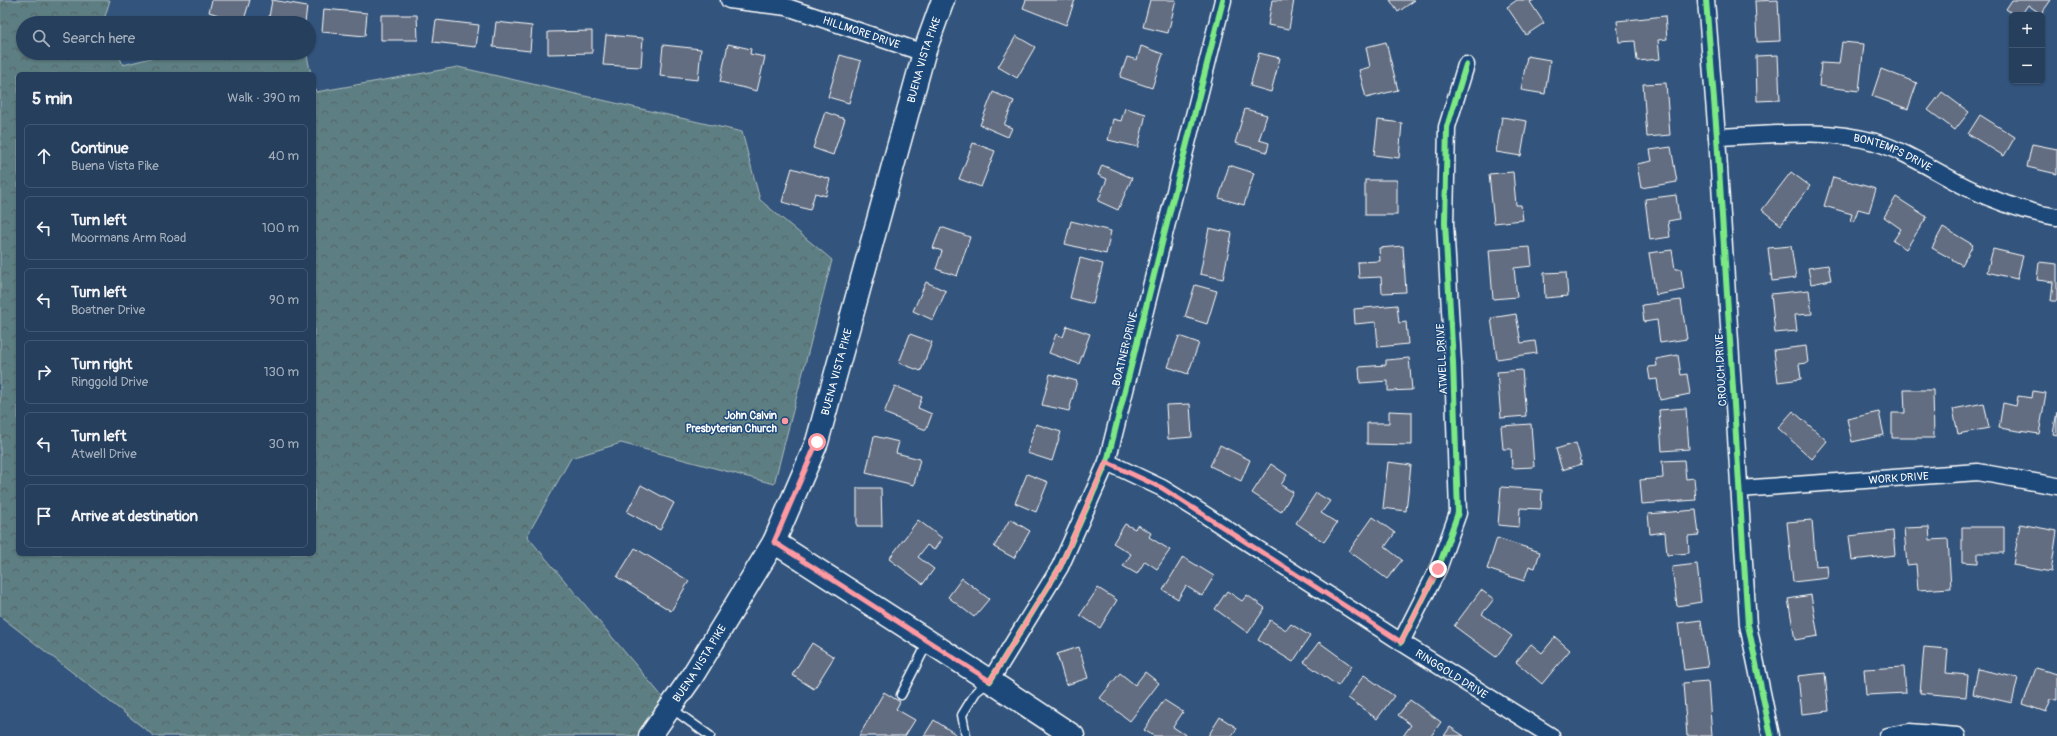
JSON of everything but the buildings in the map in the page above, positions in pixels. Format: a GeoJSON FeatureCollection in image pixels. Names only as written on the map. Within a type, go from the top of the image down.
{"type":"FeatureCollection","features":[{"type":"Feature","properties":{"kind":"main road","name":"BUENA VISTA PIKE"},"geometry":{"type":"LineString","coordinates":[[650,736],[691,678],[774,542],[817,442],[924,54],[943,0]]}},
{"type":"Feature","properties":{"kind":"main road"},"geometry":{"type":"LineString","coordinates":[[774,542],[929,641],[1073,736]]}},
{"type":"Feature","properties":{"kind":"street","name":"HILLMORE DRIVE"},"geometry":{"type":"LineString","coordinates":[[729,0],[787,7],[924,54]]}},
{"type":"Feature","properties":{"kind":"street","name":"BOATNER DRIVE"},"geometry":{"type":"LineString","coordinates":[[990,681],[1060,567],[1106,462],[1223,0]]}},
{"type":"Feature","properties":{"kind":"street","name":"CROUCH DRIVE"},"geometry":{"type":"LineString","coordinates":[[1706,0],[1717,137],[1748,625],[1771,736]]}},
{"type":"Feature","properties":{"kind":"street","name":"ATWELL DRIVE"},"geometry":{"type":"LineString","coordinates":[[1401,642],[1438,569],[1458,513],[1453,362],[1445,223],[1446,127],[1466,65]]}},
{"type":"Feature","properties":{"kind":"street","name":"BONTEMPS DRIVE"},"geometry":{"type":"LineString","coordinates":[[1717,137],[1808,134],[1841,136],[1875,142],[1909,156],[1967,188],[2003,204],[2030,213],[2057,217]]}},
{"type":"Feature","properties":{"kind":"street","name":"RINGGOLD DRIVE"},"geometry":{"type":"LineString","coordinates":[[1106,462],[1174,496],[1401,642],[1551,736]]}},
{"type":"Feature","properties":{"kind":"street","name":"WORK DRIVE"},"geometry":{"type":"LineString","coordinates":[[1739,489],[1978,472],[2057,486]]}},
{"type":"Feature","properties":{"kind":"street"},"geometry":{"type":"LineString","coordinates":[[1888,736],[1909,732],[1957,736]]}},
{"type":"Feature","properties":{"kind":"lane"},"geometry":{"type":"LineString","coordinates":[[901,695],[929,641]]}},
{"type":"Feature","properties":{"kind":"lane"},"geometry":{"type":"LineString","coordinates":[[966,736],[962,715],[976,692],[990,681]]}},
{"type":"Feature","properties":{"kind":"lane"},"geometry":{"type":"LineString","coordinates":[[671,707],[710,736]]}},
{"type":"Feature","properties":{"kind":"green space"},"geometry":{"type":"Polygon","coordinates":[[[0,0],[110,0],[105,16],[16,16],[16,60],[121,60],[123,65],[143,60],[308,60],[311,72],[16,72],[16,556],[316,556],[316,92],[458,67],[742,132],[760,200],[832,260],[774,484],[621,443],[571,458],[527,536],[671,707],[650,736],[154,736],[0,616],[0,0]]]}},
{"type":"Feature","properties":{"kind":"cycle path"},"geometry":{"type":"LineString","coordinates":[[990,681],[1060,567],[1107,462],[1223,0]]}},
{"type":"Feature","properties":{"kind":"cycle path"},"geometry":{"type":"LineString","coordinates":[[1706,0],[1717,137],[1748,625],[1771,736]]}},
{"type":"Feature","properties":{"kind":"cycle path"},"geometry":{"type":"LineString","coordinates":[[1401,642],[1438,569],[1458,513],[1453,362],[1445,223],[1447,127],[1466,65]]}},
{"type":"Feature","properties":{"kind":"place","name":"John Calvin Presbyterian Church"},"geometry":{"type":"Point","coordinates":[785,421]}},
{"type":"Feature","properties":{"kind":"route"},"geometry":{"type":"LineString","coordinates":[[817,442],[774,542],[990,681],[1060,567],[1106,462],[1162,488],[1401,642],[1438,569]]}}]}
